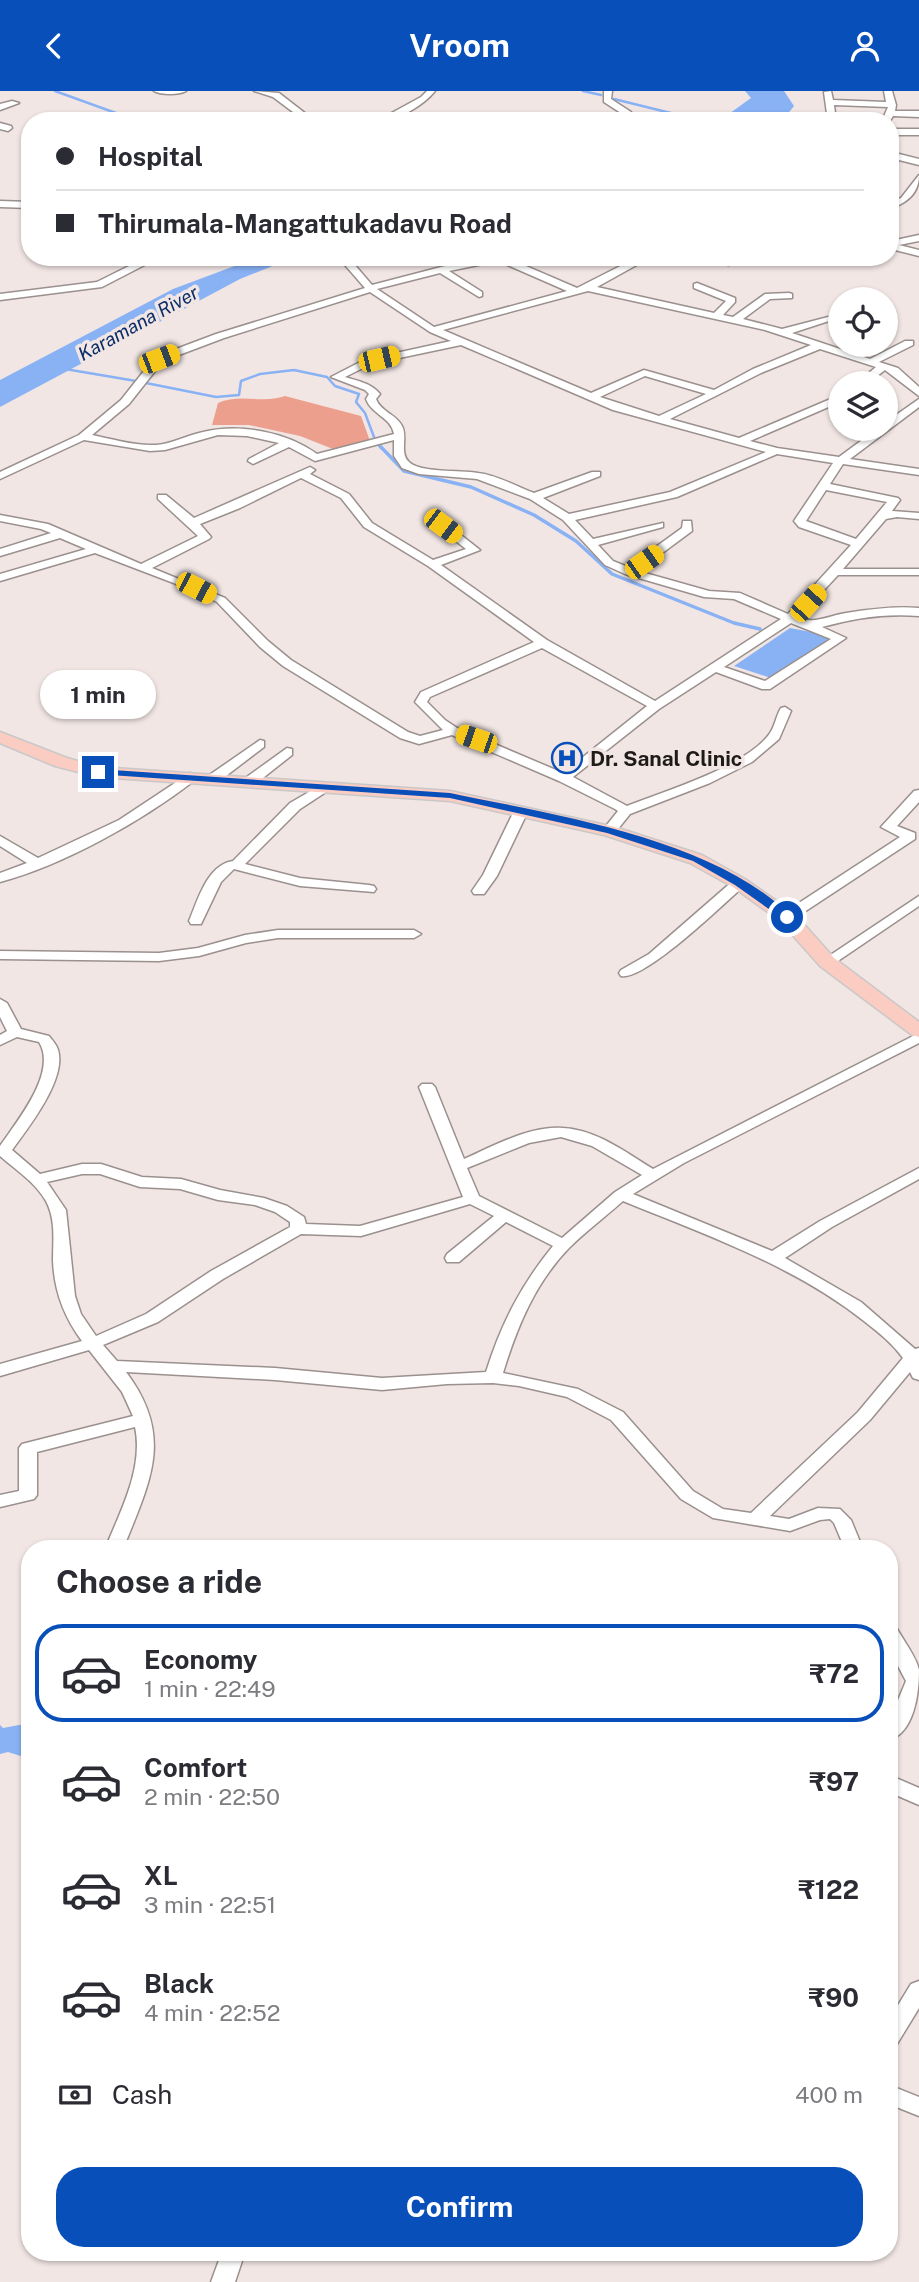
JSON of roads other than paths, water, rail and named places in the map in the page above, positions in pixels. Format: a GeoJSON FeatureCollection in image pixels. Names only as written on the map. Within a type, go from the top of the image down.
{"type":"FeatureCollection","features":[{"type":"Feature","properties":{"kind":"main road"},"geometry":{"type":"LineString","coordinates":[[0,737],[61,762],[98,772],[190,776],[321,789],[450,796],[609,831],[696,859],[739,883],[787,917],[827,962],[919,1031]]}},
{"type":"Feature","properties":{"kind":"street"},"geometry":{"type":"LineString","coordinates":[[158,91],[182,91]]}},
{"type":"Feature","properties":{"kind":"street"},"geometry":{"type":"LineString","coordinates":[[258,91],[276,95],[299,112]]}},
{"type":"Feature","properties":{"kind":"street"},"geometry":{"type":"LineString","coordinates":[[276,95],[288,91]]}},
{"type":"Feature","properties":{"kind":"street"},"geometry":{"type":"LineString","coordinates":[[399,112],[424,99],[431,91]]}},
{"type":"Feature","properties":{"kind":"street"},"geometry":{"type":"LineString","coordinates":[[608,91],[607,100],[625,112]]}},
{"type":"Feature","properties":{"kind":"street"},"geometry":{"type":"LineString","coordinates":[[828,91],[832,112]]}},
{"type":"Feature","properties":{"kind":"street"},"geometry":{"type":"LineString","coordinates":[[888,91],[889,112]]}},
{"type":"Feature","properties":{"kind":"street"},"geometry":{"type":"LineString","coordinates":[[831,102],[884,112]]}},
{"type":"Feature","properties":{"kind":"street"},"geometry":{"type":"LineString","coordinates":[[0,107],[15,103]]}},
{"type":"Feature","properties":{"kind":"street"},"geometry":{"type":"LineString","coordinates":[[899,113],[919,114]]}},
{"type":"Feature","properties":{"kind":"street"},"geometry":{"type":"LineString","coordinates":[[899,132],[919,132]]}},
{"type":"Feature","properties":{"kind":"street"},"geometry":{"type":"LineString","coordinates":[[899,157],[919,162]]}},
{"type":"Feature","properties":{"kind":"street"},"geometry":{"type":"LineString","coordinates":[[899,203],[915,190],[919,178]]}},
{"type":"Feature","properties":{"kind":"street"},"geometry":{"type":"LineString","coordinates":[[0,204],[21,205]]}},
{"type":"Feature","properties":{"kind":"street"},"geometry":{"type":"LineString","coordinates":[[899,243],[919,238]]}},
{"type":"Feature","properties":{"kind":"street"},"geometry":{"type":"LineString","coordinates":[[899,247],[919,253]]}},
{"type":"Feature","properties":{"kind":"street"},"geometry":{"type":"LineString","coordinates":[[3,295],[99,285],[137,266]]}},
{"type":"Feature","properties":{"kind":"street"},"geometry":{"type":"LineString","coordinates":[[351,266],[370,288],[433,330],[590,398],[776,451],[919,472]]}},
{"type":"Feature","properties":{"kind":"street"},"geometry":{"type":"LineString","coordinates":[[0,476],[83,437],[125,402],[159,359],[220,336],[370,288],[463,266]]}},
{"type":"Feature","properties":{"kind":"street"},"geometry":{"type":"LineString","coordinates":[[518,266],[574,290]]}},
{"type":"Feature","properties":{"kind":"street"},"geometry":{"type":"LineString","coordinates":[[588,288],[629,266]]}},
{"type":"Feature","properties":{"kind":"street"},"geometry":{"type":"LineString","coordinates":[[441,271],[479,294]]}},
{"type":"Feature","properties":{"kind":"street"},"geometry":{"type":"LineString","coordinates":[[697,286],[732,300],[717,315]]}},
{"type":"Feature","properties":{"kind":"street"},"geometry":{"type":"LineString","coordinates":[[433,330],[588,288],[737,319],[783,332],[901,375],[919,393]]}},
{"type":"Feature","properties":{"kind":"street"},"geometry":{"type":"LineString","coordinates":[[737,319],[768,296],[789,296]]}},
{"type":"Feature","properties":{"kind":"street"},"geometry":{"type":"LineString","coordinates":[[783,332],[828,319]]}},
{"type":"Feature","properties":{"kind":"street"},"geometry":{"type":"LineString","coordinates":[[463,342],[368,362],[336,377],[369,388],[375,394],[371,398],[374,407],[394,421],[398,429],[401,463],[411,469],[479,476],[534,497],[566,518],[609,563],[629,572],[708,595],[736,595],[840,638],[766,686],[713,667]]}},
{"type":"Feature","properties":{"kind":"street"},"geometry":{"type":"LineString","coordinates":[[869,363],[909,343]]}},
{"type":"Feature","properties":{"kind":"street"},"geometry":{"type":"LineString","coordinates":[[662,419],[757,371],[818,346]]}},
{"type":"Feature","properties":{"kind":"street"},"geometry":{"type":"LineString","coordinates":[[878,371],[883,367]]}},
{"type":"Feature","properties":{"kind":"street"},"geometry":{"type":"LineString","coordinates":[[590,398],[644,373],[715,394]]}},
{"type":"Feature","properties":{"kind":"street"},"geometry":{"type":"LineString","coordinates":[[898,418],[919,402]]}},
{"type":"Feature","properties":{"kind":"street"},"geometry":{"type":"LineString","coordinates":[[740,441],[828,403]]}},
{"type":"Feature","properties":{"kind":"street"},"geometry":{"type":"LineString","coordinates":[[83,437],[160,448],[207,433],[233,431],[290,442],[307,450],[315,462],[316,481]]}},
{"type":"Feature","properties":{"kind":"street"},"geometry":{"type":"LineString","coordinates":[[193,523],[236,506],[301,474],[315,462],[398,436]]}},
{"type":"Feature","properties":{"kind":"street"},"geometry":{"type":"LineString","coordinates":[[857,543],[803,525],[800,521],[840,461],[867,441]]}},
{"type":"Feature","properties":{"kind":"street"},"geometry":{"type":"LineString","coordinates":[[253,461],[290,442]]}},
{"type":"Feature","properties":{"kind":"street"},"geometry":{"type":"LineString","coordinates":[[566,518],[673,495],[776,451]]}},
{"type":"Feature","properties":{"kind":"street"},"geometry":{"type":"LineString","coordinates":[[301,474],[345,496],[368,524],[432,564],[543,643],[655,706]]}},
{"type":"Feature","properties":{"kind":"street"},"geometry":{"type":"LineString","coordinates":[[534,497],[596,474]]}},
{"type":"Feature","properties":{"kind":"street"},"geometry":{"type":"LineString","coordinates":[[564,778],[655,706],[790,619],[834,572],[894,500],[823,486]]}},
{"type":"Feature","properties":{"kind":"street"},"geometry":{"type":"LineString","coordinates":[[142,568],[205,537],[193,523],[162,498]]}},
{"type":"Feature","properties":{"kind":"street"},"geometry":{"type":"LineString","coordinates":[[883,515],[919,516]]}},
{"type":"Feature","properties":{"kind":"street"},"geometry":{"type":"LineString","coordinates":[[0,518],[44,526],[63,533],[221,600],[264,644],[287,663],[404,735],[419,740],[453,731]]}},
{"type":"Feature","properties":{"kind":"street"},"geometry":{"type":"LineString","coordinates":[[629,572],[688,529],[687,523]]}},
{"type":"Feature","properties":{"kind":"street"},"geometry":{"type":"LineString","coordinates":[[589,544],[659,525]]}},
{"type":"Feature","properties":{"kind":"street"},"geometry":{"type":"LineString","coordinates":[[432,564],[474,550],[443,526]]}},
{"type":"Feature","properties":{"kind":"street"},"geometry":{"type":"LineString","coordinates":[[0,553],[63,533]]}},
{"type":"Feature","properties":{"kind":"street"},"geometry":{"type":"LineString","coordinates":[[0,578],[98,549]]}},
{"type":"Feature","properties":{"kind":"street"},"geometry":{"type":"LineString","coordinates":[[834,572],[919,572]]}},
{"type":"Feature","properties":{"kind":"street"},"geometry":{"type":"LineString","coordinates":[[810,626],[844,617],[895,610],[919,612]]}},
{"type":"Feature","properties":{"kind":"street"},"geometry":{"type":"LineString","coordinates":[[543,643],[425,695],[421,702],[441,723],[453,731],[564,778],[625,811]]}},
{"type":"Feature","properties":{"kind":"street"},"geometry":{"type":"LineString","coordinates":[[609,831],[625,811],[720,772],[757,753],[777,733],[785,711]]}},
{"type":"Feature","properties":{"kind":"street"},"geometry":{"type":"LineString","coordinates":[[213,779],[260,744]]}},
{"type":"Feature","properties":{"kind":"street"},"geometry":{"type":"LineString","coordinates":[[249,782],[287,752]]}},
{"type":"Feature","properties":{"kind":"street"},"geometry":{"type":"LineString","coordinates":[[0,878],[124,824],[159,803],[190,776]]}},
{"type":"Feature","properties":{"kind":"street"},"geometry":{"type":"LineString","coordinates":[[237,865],[295,806],[321,789]]}},
{"type":"Feature","properties":{"kind":"street"},"geometry":{"type":"LineString","coordinates":[[787,917],[910,836],[888,827],[919,794]]}},
{"type":"Feature","properties":{"kind":"street"},"geometry":{"type":"LineString","coordinates":[[479,891],[491,876],[521,811]]}},
{"type":"Feature","properties":{"kind":"street"},"geometry":{"type":"LineString","coordinates":[[0,840],[37,864]]}},
{"type":"Feature","properties":{"kind":"street"},"geometry":{"type":"LineString","coordinates":[[196,921],[218,876],[228,866],[237,865],[300,882],[369,889]]}},
{"type":"Feature","properties":{"kind":"street"},"geometry":{"type":"LineString","coordinates":[[626,973],[654,957],[739,883]]}},
{"type":"Feature","properties":{"kind":"street"},"geometry":{"type":"LineString","coordinates":[[827,962],[919,900]]}},
{"type":"Feature","properties":{"kind":"street"},"geometry":{"type":"LineString","coordinates":[[0,955],[159,957],[199,952],[245,939],[278,934],[414,934]]}},
{"type":"Feature","properties":{"kind":"street"},"geometry":{"type":"LineString","coordinates":[[0,1003],[15,1032]]}},
{"type":"Feature","properties":{"kind":"street"},"geometry":{"type":"LineString","coordinates":[[0,1041],[15,1032],[44,1039],[54,1053],[53,1068],[32,1109],[2,1149],[35,1180],[58,1210],[62,1269],[69,1307],[92,1344],[132,1391],[143,1419],[148,1448],[143,1477],[118,1540]]}},
{"type":"Feature","properties":{"kind":"street"},"geometry":{"type":"LineString","coordinates":[[493,1377],[508,1327],[532,1280],[563,1245],[621,1195],[678,1160],[919,1037]]}},
{"type":"Feature","properties":{"kind":"street"},"geometry":{"type":"LineString","coordinates":[[427,1087],[472,1199],[563,1245]]}},
{"type":"Feature","properties":{"kind":"street"},"geometry":{"type":"LineString","coordinates":[[459,1166],[540,1136],[562,1132],[597,1144],[653,1175]]}},
{"type":"Feature","properties":{"kind":"street"},"geometry":{"type":"LineString","coordinates":[[35,1180],[94,1168],[140,1182],[181,1184],[218,1195],[258,1201],[281,1209],[298,1220],[299,1229]]}},
{"type":"Feature","properties":{"kind":"street"},"geometry":{"type":"LineString","coordinates":[[773,1258],[826,1224],[919,1173]]}},
{"type":"Feature","properties":{"kind":"street"},"geometry":{"type":"LineString","coordinates":[[621,1195],[773,1258],[824,1284],[877,1323],[915,1366],[755,1519]]}},
{"type":"Feature","properties":{"kind":"street"},"geometry":{"type":"LineString","coordinates":[[0,1370],[92,1344],[152,1318],[217,1275],[299,1229],[361,1231],[472,1199]]}},
{"type":"Feature","properties":{"kind":"street"},"geometry":{"type":"LineString","coordinates":[[453,1258],[504,1216]]}},
{"type":"Feature","properties":{"kind":"street"},"geometry":{"type":"LineString","coordinates":[[112,1366],[275,1374],[382,1384],[493,1377],[562,1390],[595,1403],[617,1416],[687,1495],[719,1514],[790,1525],[818,1514],[834,1513],[842,1520],[850,1540]]}},
{"type":"Feature","properties":{"kind":"street"},"geometry":{"type":"LineString","coordinates":[[0,1501],[28,1495],[28,1448],[143,1419]]}},
{"type":"Feature","properties":{"kind":"street"},"geometry":{"type":"LineString","coordinates":[[898,1647],[918,1681],[898,1725]]}},
{"type":"Feature","properties":{"kind":"street"},"geometry":{"type":"LineString","coordinates":[[898,1787],[919,1797]]}},
{"type":"Feature","properties":{"kind":"street"},"geometry":{"type":"LineString","coordinates":[[898,2024],[919,1990]]}},
{"type":"Feature","properties":{"kind":"street"},"geometry":{"type":"LineString","coordinates":[[898,2098],[919,2107]]}},
{"type":"Feature","properties":{"kind":"street"},"geometry":{"type":"LineString","coordinates":[[223,2282],[231,2261]]}},
{"type":"Feature","properties":{"kind":"water"},"geometry":{"type":"Polygon","coordinates":[[[745,91],[784,91],[794,106],[789,112],[732,112],[751,98],[745,91]]]}},
{"type":"Feature","properties":{"kind":"water","name":"Karamana River"},"geometry":{"type":"Polygon","coordinates":[[[235,266],[272,266],[240,279],[0,407],[0,380],[173,289],[235,266]]]}},
{"type":"Feature","properties":{"kind":"water"},"geometry":{"type":"Polygon","coordinates":[[[790,628],[838,637],[777,680],[734,666],[790,628]]]}},
{"type":"Feature","properties":{"kind":"water"},"geometry":{"type":"Polygon","coordinates":[[[0,1725],[3,1728],[21,1725],[21,1756],[8,1752],[0,1754],[0,1725]]]}},
{"type":"Feature","properties":{"kind":"waterway"},"geometry":{"type":"LineString","coordinates":[[55,91],[113,112]]}},
{"type":"Feature","properties":{"kind":"waterway"},"geometry":{"type":"LineString","coordinates":[[583,91],[601,95]]}},
{"type":"Feature","properties":{"kind":"waterway"},"geometry":{"type":"LineString","coordinates":[[614,99],[667,112]]}},
{"type":"Feature","properties":{"kind":"waterway","name":"Karamana River"},"geometry":{"type":"LineString","coordinates":[[65,369],[136,381]]}},
{"type":"Feature","properties":{"kind":"waterway"},"geometry":{"type":"LineString","coordinates":[[146,383],[216,397],[239,395],[241,381],[260,374],[294,370],[327,377],[335,386],[359,394],[356,402],[365,413],[374,437]]}},
{"type":"Feature","properties":{"kind":"waterway"},"geometry":{"type":"LineString","coordinates":[[378,444],[381,448]]}},
{"type":"Feature","properties":{"kind":"waterway"},"geometry":{"type":"LineString","coordinates":[[380,446],[404,471],[471,487],[534,515],[576,541],[612,574],[734,623],[760,629]]}},
{"type":"Feature","properties":{"kind":"place","name":"Dr. Sanal Clinic"},"geometry":{"type":"Point","coordinates":[567,758]}}]}
